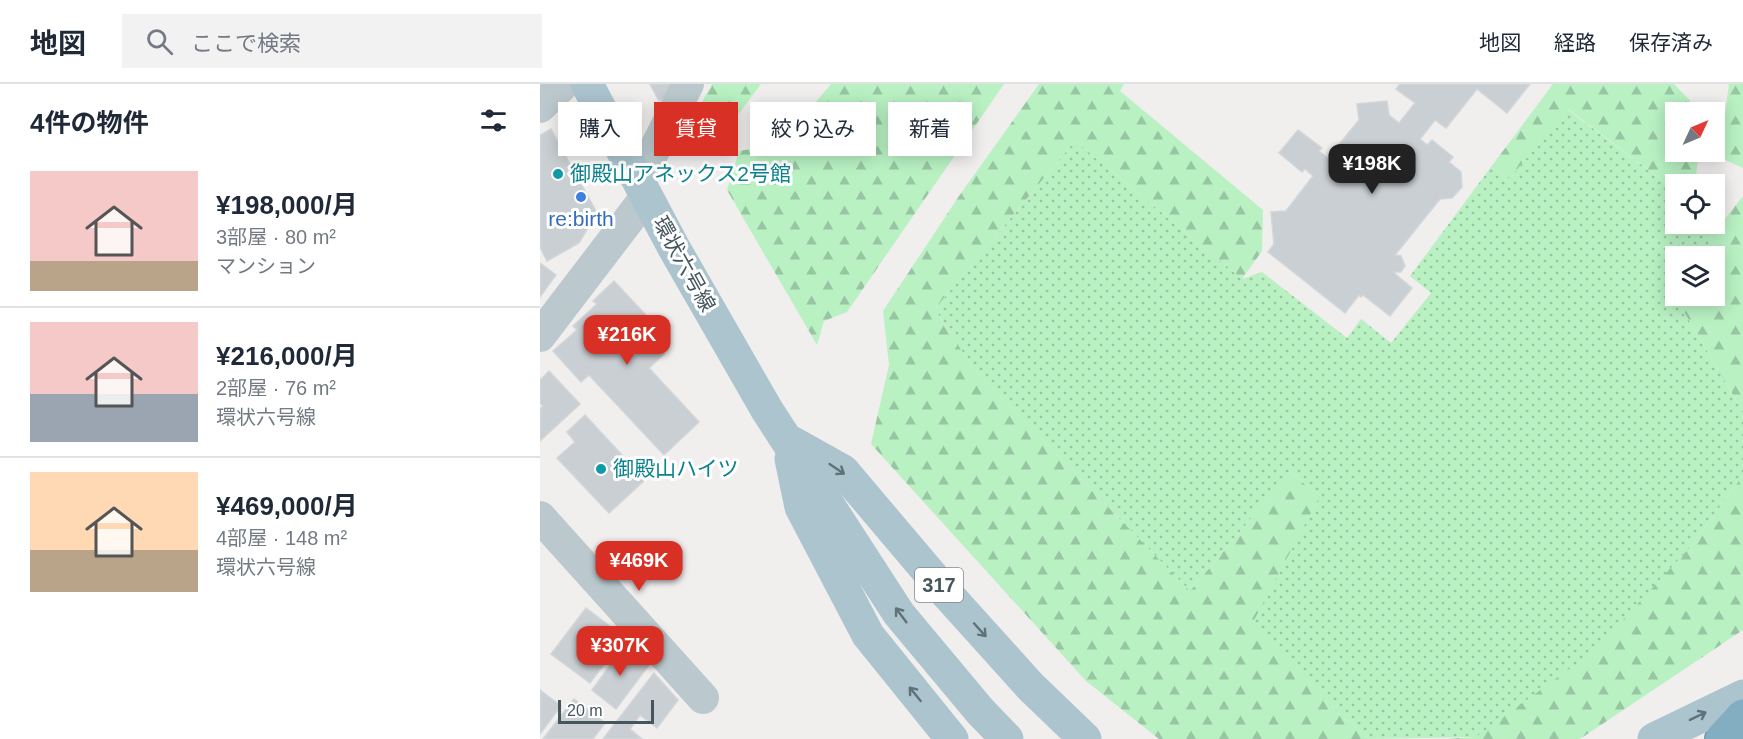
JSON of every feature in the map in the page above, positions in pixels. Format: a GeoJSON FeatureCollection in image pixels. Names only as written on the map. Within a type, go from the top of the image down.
{"type":"FeatureCollection","features":[{"type":"Feature","properties":{"kind":"highway"},"geometry":{"type":"LineString","coordinates":[[1722,739],[1743,716]]}},
{"type":"Feature","properties":{"kind":"main road","name":"環状六号線"},"geometry":{"type":"LineString","coordinates":[[587,84],[735,356],[787,439]]}},
{"type":"Feature","properties":{"kind":"main road","name":"317"},"geometry":{"type":"LineString","coordinates":[[787,439],[801,507],[868,635],[952,739]]}},
{"type":"Feature","properties":{"kind":"main road","name":"317"},"geometry":{"type":"LineString","coordinates":[[787,439],[899,614],[980,711],[1007,739]]}},
{"type":"Feature","properties":{"kind":"main road","name":"317"},"geometry":{"type":"LineString","coordinates":[[787,439],[843,471],[948,595],[1031,687],[1085,739]]}},
{"type":"Feature","properties":{"kind":"main road"},"geometry":{"type":"LineString","coordinates":[[1654,739],[1743,696]]}},
{"type":"Feature","properties":{"kind":"street"},"geometry":{"type":"LineString","coordinates":[[540,107],[564,84]]}},
{"type":"Feature","properties":{"kind":"street"},"geometry":{"type":"LineString","coordinates":[[540,336],[643,188],[688,84]]}},
{"type":"Feature","properties":{"kind":"street"},"geometry":{"type":"LineString","coordinates":[[540,517],[703,698]]}},
{"type":"Feature","properties":{"kind":"green space"},"geometry":{"type":"Polygon","coordinates":[[[712,84],[761,84],[738,115],[738,102],[702,102],[712,84]]]}},
{"type":"Feature","properties":{"kind":"green space"},"geometry":{"type":"Polygon","coordinates":[[[831,84],[1004,84],[972,130],[972,102],[888,102],[888,156],[954,156],[847,312],[824,321],[817,345],[727,190],[739,151],[750,149],[750,156],[876,156],[876,102],[816,102],[831,84]]]}},
{"type":"Feature","properties":{"kind":"green space"},"geometry":{"type":"Polygon","coordinates":[[[1039,84],[1124,84],[1120,91],[1263,210],[1262,251],[1242,279],[1075,141],[935,309],[973,368],[1190,591],[1290,472],[1320,496],[1253,624],[1340,715],[1371,739],[1159,739],[1086,681],[871,444],[889,365],[883,311],[959,196],[1039,84]]]}},
{"type":"Feature","properties":{"kind":"green space"},"geometry":{"type":"Polygon","coordinates":[[[1553,84],[1674,84],[1691,102],[1665,102],[1665,162],[1698,162],[1696,174],[1665,174],[1665,182],[1568,109],[1510,178],[1491,167],[1553,84]]]}},
{"type":"Feature","properties":{"kind":"green space"},"geometry":{"type":"Polygon","coordinates":[[[1729,84],[1743,84],[1743,168],[1725,160],[1725,113],[1729,84]]]}},
{"type":"Feature","properties":{"kind":"green space"},"geometry":{"type":"Polygon","coordinates":[[[1567,109],[1665,182],[1665,234],[1711,234],[1707,246],[1665,246],[1665,306],[1681,306],[1743,412],[1743,475],[1691,546],[1595,650],[1476,737],[1371,739],[1340,715],[1252,624],[1320,496],[1290,472],[1190,591],[973,368],[935,309],[1075,141],[1242,279],[1262,272],[1347,338],[1361,319],[1391,343],[1431,293],[1410,276],[1491,167],[1510,178],[1567,109]]]}},
{"type":"Feature","properties":{"kind":"green space"},"geometry":{"type":"Polygon","coordinates":[[[1743,196],[1743,412],[1681,307],[1725,306],[1725,246],[1707,246],[1713,234],[1725,234],[1725,219],[1743,196]]]}},
{"type":"Feature","properties":{"kind":"green space"},"geometry":{"type":"Polygon","coordinates":[[[1743,475],[1743,630],[1580,739],[1446,739],[1476,737],[1691,546],[1743,475]]]}},
{"type":"Feature","properties":{"kind":"building"},"geometry":{"type":"Polygon","coordinates":[[[650,84],[678,84],[675,92],[659,101],[650,84]]]}},
{"type":"Feature","properties":{"kind":"building"},"geometry":{"type":"Polygon","coordinates":[[[1400,84],[1530,84],[1507,113],[1477,89],[1446,128],[1435,120],[1420,139],[1427,145],[1432,140],[1453,157],[1449,162],[1461,172],[1462,187],[1452,198],[1440,199],[1395,255],[1401,256],[1405,266],[1401,272],[1393,272],[1412,288],[1390,316],[1363,295],[1361,297],[1359,295],[1345,313],[1268,252],[1274,244],[1271,212],[1286,211],[1313,176],[1305,169],[1302,172],[1279,153],[1298,130],[1322,148],[1319,151],[1328,158],[1359,120],[1357,104],[1387,101],[1389,115],[1399,123],[1415,103],[1396,89],[1400,84]]]}},
{"type":"Feature","properties":{"kind":"building","name":"御殿山アネックス2号館"},"geometry":{"type":"Polygon","coordinates":[[[551,129],[558,142],[558,156],[566,156],[597,213],[579,243],[547,261],[540,247],[540,135],[551,129]]]}},
{"type":"Feature","properties":{"kind":"building"},"geometry":{"type":"Polygon","coordinates":[[[540,263],[556,275],[540,297],[540,263]]]}},
{"type":"Feature","properties":{"kind":"building"},"geometry":{"type":"Polygon","coordinates":[[[614,281],[659,329],[648,338],[664,354],[649,368],[699,422],[664,455],[589,375],[581,382],[553,351],[577,330],[573,326],[597,304],[593,301],[614,281]]]}},
{"type":"Feature","properties":{"kind":"building"},"geometry":{"type":"Polygon","coordinates":[[[549,371],[580,404],[540,441],[540,409],[543,406],[540,403],[540,380],[549,371]]]}},
{"type":"Feature","properties":{"kind":"building","name":"御殿山ハイツ"},"geometry":{"type":"Polygon","coordinates":[[[585,415],[645,480],[609,513],[557,458],[575,442],[567,432],[585,415]]]}},
{"type":"Feature","properties":{"kind":"building"},"geometry":{"type":"Polygon","coordinates":[[[586,608],[624,637],[590,683],[551,654],[586,608]]]}},
{"type":"Feature","properties":{"kind":"building"},"geometry":{"type":"Polygon","coordinates":[[[624,646],[649,665],[616,709],[592,690],[624,646]]]}},
{"type":"Feature","properties":{"kind":"building"},"geometry":{"type":"Polygon","coordinates":[[[654,673],[678,700],[657,728],[640,715],[630,729],[642,739],[603,739],[654,673]]]}},
{"type":"Feature","properties":{"kind":"building"},"geometry":{"type":"Polygon","coordinates":[[[540,690],[561,706],[540,734],[540,690]]]}},
{"type":"Feature","properties":{"kind":"building"},"geometry":{"type":"Polygon","coordinates":[[[574,699],[605,723],[593,739],[543,739],[574,699]]]}},
{"type":"Feature","properties":{"kind":"place","name":"御殿山アネックス2号館"},"geometry":{"type":"Point","coordinates":[558,174]}},
{"type":"Feature","properties":{"kind":"place","name":"re:birth"},"geometry":{"type":"Point","coordinates":[581,197]}},
{"type":"Feature","properties":{"kind":"place","name":"御殿山ハイツ"},"geometry":{"type":"Point","coordinates":[601,469]}}]}
